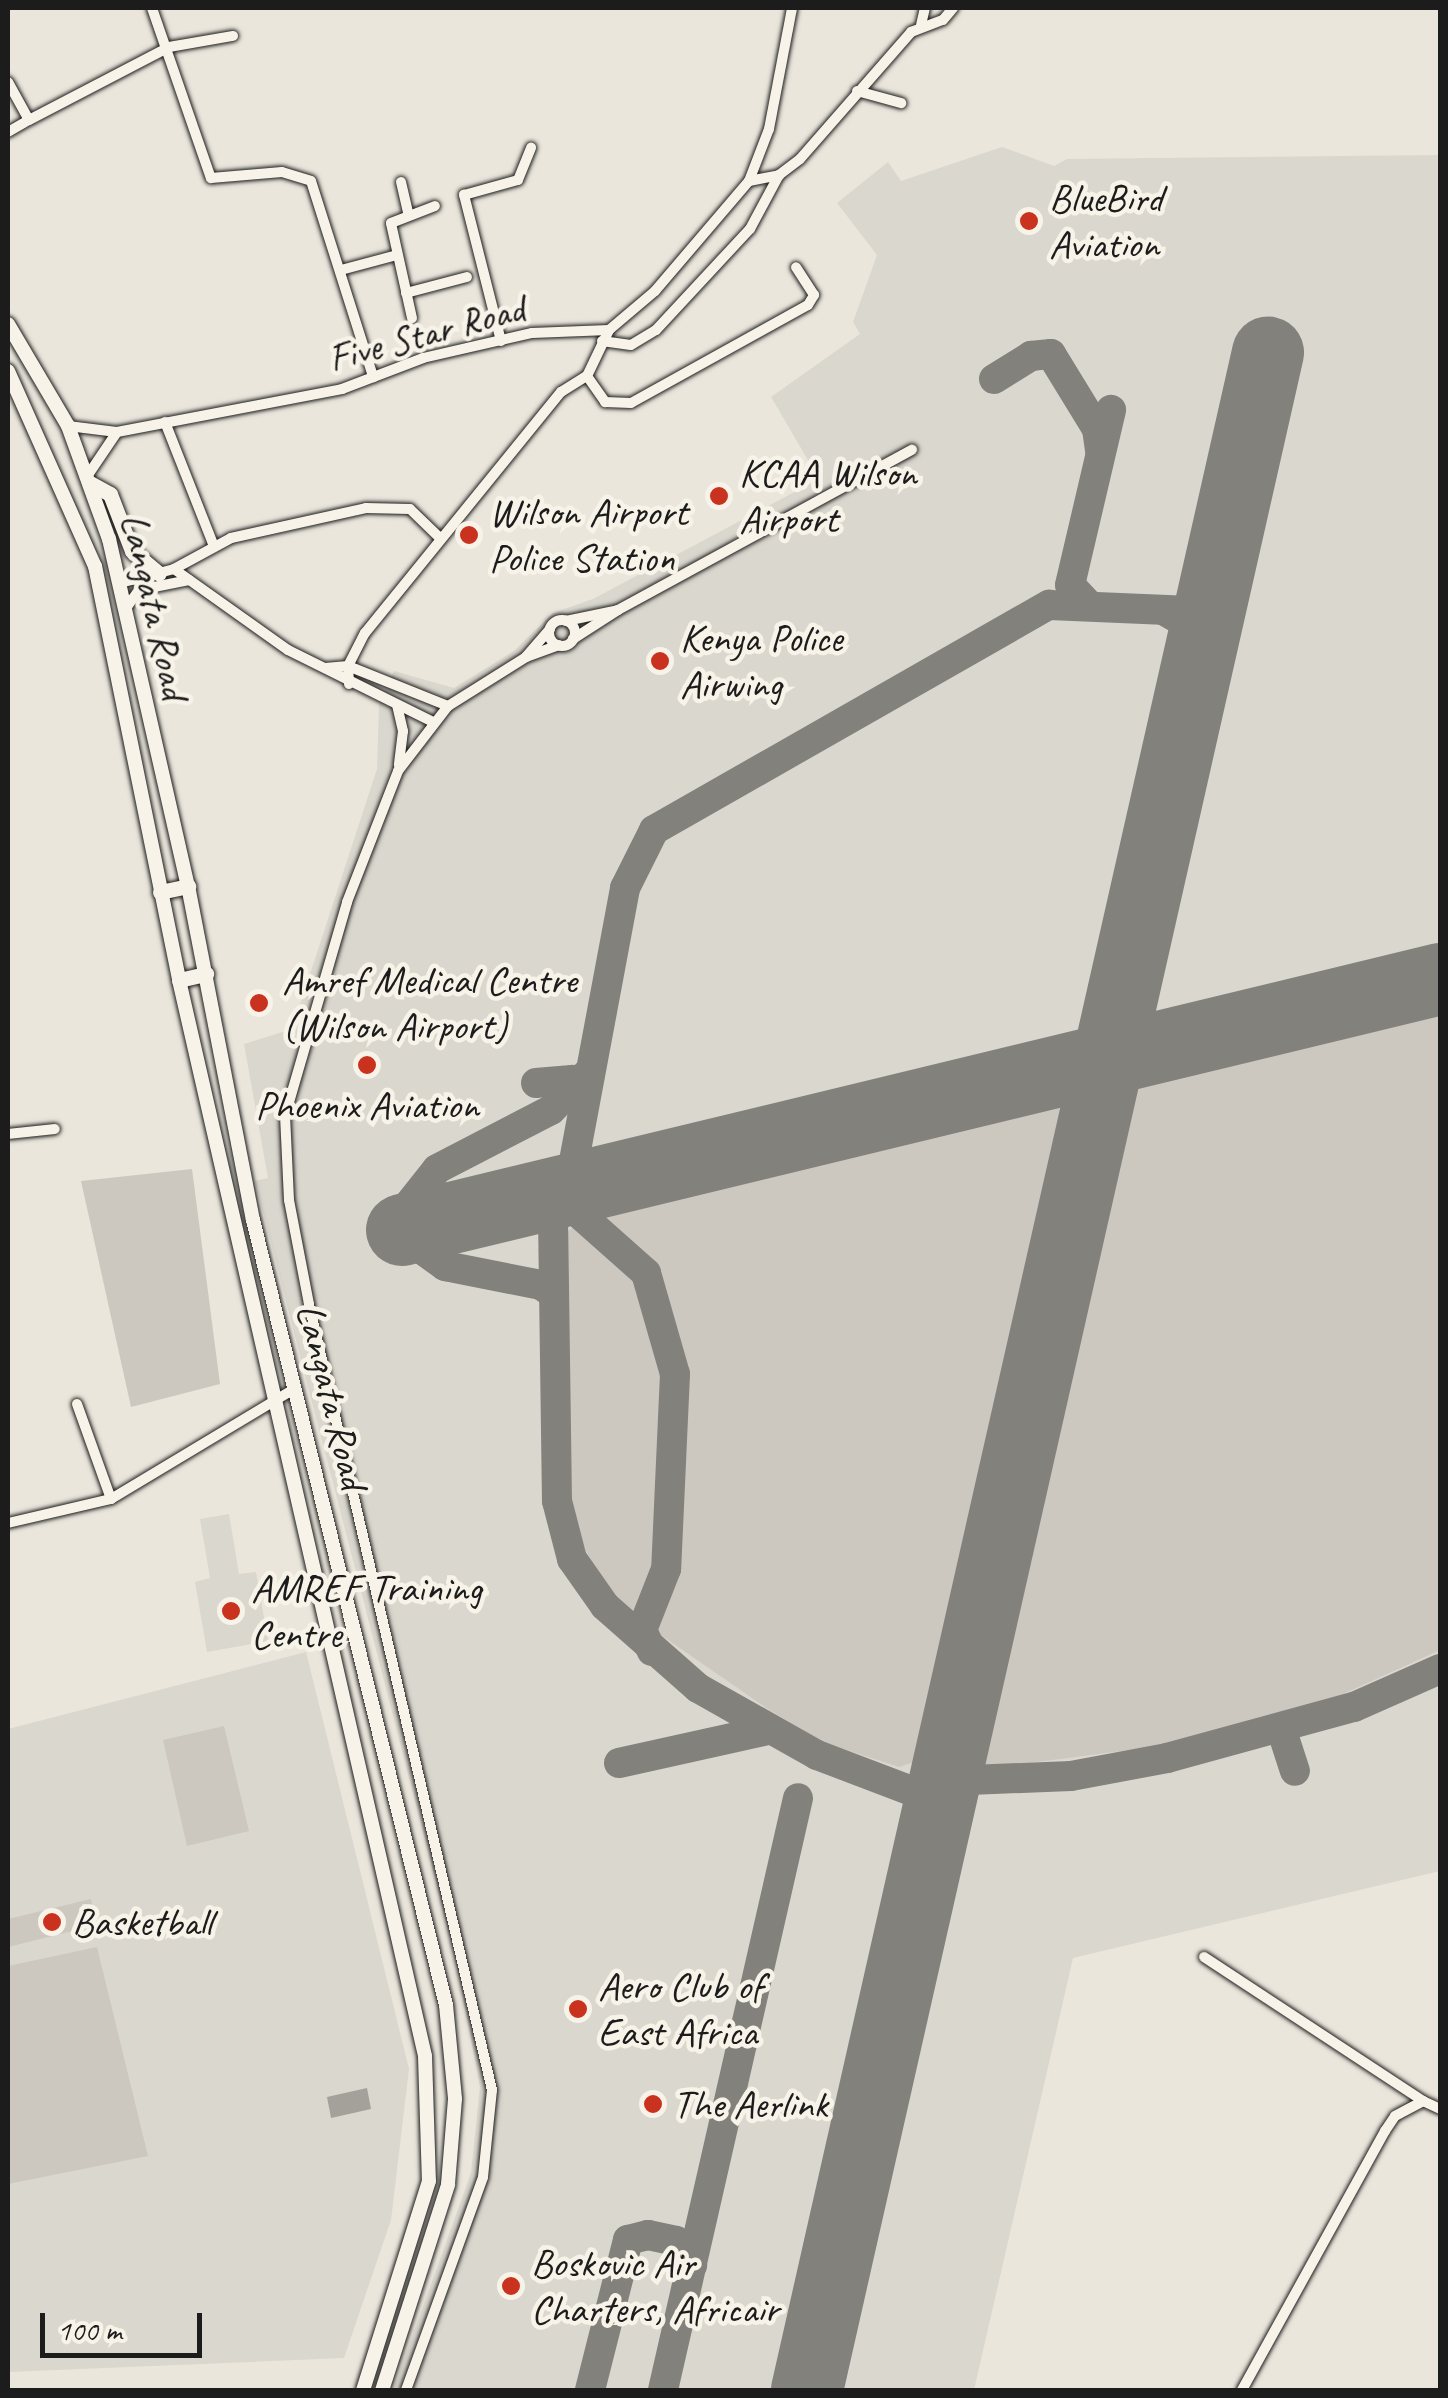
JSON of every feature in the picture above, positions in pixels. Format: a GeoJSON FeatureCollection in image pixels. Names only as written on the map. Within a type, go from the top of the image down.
{"type":"FeatureCollection","features":[{"type":"Feature","properties":{"kind":"main road","name":"Langata Road"},"geometry":{"type":"LineString","coordinates":[[8,324],[66,422],[89,479],[120,583],[188,886],[253,1220],[384,1736],[453,2064],[446,2198],[382,2390]]}},
{"type":"Feature","properties":{"kind":"main road","name":"Langata Road"},"geometry":{"type":"LineString","coordinates":[[8,342],[66,422]]}},
{"type":"Feature","properties":{"kind":"main road","name":"Langata Road"},"geometry":{"type":"LineString","coordinates":[[8,371],[94,566],[179,980],[428,2073],[424,2206],[363,2390]]}},
{"type":"Feature","properties":{"kind":"main road","name":"Langata Road"},"geometry":{"type":"LineString","coordinates":[[8,388],[41,440]]}},
{"type":"Feature","properties":{"kind":"main road"},"geometry":{"type":"LineString","coordinates":[[89,479],[110,494],[132,550],[166,572]]}},
{"type":"Feature","properties":{"kind":"main road"},"geometry":{"type":"LineString","coordinates":[[160,892],[188,886]]}},
{"type":"Feature","properties":{"kind":"main road"},"geometry":{"type":"LineString","coordinates":[[179,980],[206,974]]}},
{"type":"Feature","properties":{"kind":"street"},"geometry":{"type":"LineString","coordinates":[[152,8],[211,178],[282,172],[312,182],[374,377]]}},
{"type":"Feature","properties":{"kind":"street"},"geometry":{"type":"LineString","coordinates":[[349,684],[348,666],[438,536],[561,392],[586,376],[609,330],[655,291],[750,180],[774,112],[792,8]]}},
{"type":"Feature","properties":{"kind":"street"},"geometry":{"type":"LineString","coordinates":[[602,341],[631,345],[656,330],[750,230],[779,175],[921,25],[925,8]]}},
{"type":"Feature","properties":{"kind":"street"},"geometry":{"type":"LineString","coordinates":[[921,25],[942,20],[953,8]]}},
{"type":"Feature","properties":{"kind":"street"},"geometry":{"type":"LineString","coordinates":[[8,132],[168,47],[233,36]]}},
{"type":"Feature","properties":{"kind":"street"},"geometry":{"type":"LineString","coordinates":[[8,82],[29,120]]}},
{"type":"Feature","properties":{"kind":"street"},"geometry":{"type":"LineString","coordinates":[[857,90],[901,103]]}},
{"type":"Feature","properties":{"kind":"street"},"geometry":{"type":"LineString","coordinates":[[501,341],[464,195],[518,180],[531,148]]}},
{"type":"Feature","properties":{"kind":"street"},"geometry":{"type":"LineString","coordinates":[[750,180],[779,175]]}},
{"type":"Feature","properties":{"kind":"street"},"geometry":{"type":"LineString","coordinates":[[401,182],[408,212]]}},
{"type":"Feature","properties":{"kind":"street"},"geometry":{"type":"LineString","coordinates":[[412,318],[390,223],[408,212],[435,206]]}},
{"type":"Feature","properties":{"kind":"street"},"geometry":{"type":"LineString","coordinates":[[341,270],[397,255]]}},
{"type":"Feature","properties":{"kind":"street"},"geometry":{"type":"LineString","coordinates":[[586,376],[605,402],[631,403],[808,305],[814,295],[796,267]]}},
{"type":"Feature","properties":{"kind":"street"},"geometry":{"type":"LineString","coordinates":[[406,292],[467,278]]}},
{"type":"Feature","properties":{"kind":"street","name":"Five Star Road"},"geometry":{"type":"LineString","coordinates":[[66,422],[118,432],[342,389],[549,330],[609,330]]}},
{"type":"Feature","properties":{"kind":"street"},"geometry":{"type":"LineString","coordinates":[[165,422],[213,544]]}},
{"type":"Feature","properties":{"kind":"street"},"geometry":{"type":"LineString","coordinates":[[89,479],[118,432]]}},
{"type":"Feature","properties":{"kind":"street"},"geometry":{"type":"LineString","coordinates":[[406,2390],[483,2177],[492,2090],[310,1304],[285,1144],[290,1082],[372,828],[398,770],[448,706],[526,657],[573,638],[912,450]]}},
{"type":"Feature","properties":{"kind":"street"},"geometry":{"type":"LineString","coordinates":[[120,583],[166,572],[213,544],[380,506],[410,510],[438,536]]}},
{"type":"Feature","properties":{"kind":"street"},"geometry":{"type":"LineString","coordinates":[[166,572],[189,580],[288,650],[349,684],[433,722]]}},
{"type":"Feature","properties":{"kind":"street"},"geometry":{"type":"LineString","coordinates":[[125,610],[139,590],[189,580]]}},
{"type":"Feature","properties":{"kind":"street"},"geometry":{"type":"LineString","coordinates":[[526,657],[550,629],[566,621],[618,610]]}},
{"type":"Feature","properties":{"kind":"street"},"geometry":{"type":"LineString","coordinates":[[566,621],[573,638]]}},
{"type":"Feature","properties":{"kind":"street"},"geometry":{"type":"LineString","coordinates":[[550,629],[559,645]]}},
{"type":"Feature","properties":{"kind":"street"},"geometry":{"type":"LineString","coordinates":[[326,668],[348,666],[448,706]]}},
{"type":"Feature","properties":{"kind":"street"},"geometry":{"type":"LineString","coordinates":[[397,705],[403,731],[398,770]]}},
{"type":"Feature","properties":{"kind":"street"},"geometry":{"type":"LineString","coordinates":[[8,1134],[55,1129]]}},
{"type":"Feature","properties":{"kind":"street"},"geometry":{"type":"LineString","coordinates":[[8,1522],[111,1499],[275,1397],[296,1388]]}},
{"type":"Feature","properties":{"kind":"street"},"geometry":{"type":"LineString","coordinates":[[77,1404],[111,1499]]}},
{"type":"Feature","properties":{"kind":"street"},"geometry":{"type":"LineString","coordinates":[[1204,1957],[1440,2109]]}},
{"type":"Feature","properties":{"kind":"street"},"geometry":{"type":"LineString","coordinates":[[1242,2390],[1385,2131],[1395,2116],[1423,2101]]}},
{"type":"Feature","properties":{"kind":"shaded area"},"geometry":{"type":"Polygon","coordinates":[[[1002,147],[1054,166],[1067,159],[1440,155],[1440,1871],[1073,1958],[974,2390],[393,2390],[471,2173],[480,2087],[455,1956],[255,1181],[268,1178],[244,1044],[292,1029],[377,769],[379,705],[394,671],[454,688],[514,651],[553,613],[593,599],[819,479],[771,397],[860,334],[853,322],[877,255],[837,203],[888,162],[901,181],[1002,147]]]}},
{"type":"Feature","properties":{"kind":"shaded area"},"geometry":{"type":"Polygon","coordinates":[[[1440,1006],[1440,1650],[1328,1701],[1214,1739],[968,1771],[1132,1086],[1440,1006]]]}},
{"type":"Feature","properties":{"kind":"shaded area"},"geometry":{"type":"Polygon","coordinates":[[[1057,1102],[1073,1111],[1073,1118],[938,1718],[928,1757],[899,1767],[822,1742],[768,1709],[632,1615],[602,1582],[572,1524],[566,1234],[586,1211],[1057,1102]]]}},
{"type":"Feature","properties":{"kind":"shaded area"},"geometry":{"type":"Polygon","coordinates":[[[192,1169],[220,1384],[131,1407],[81,1181],[192,1169]]]}},
{"type":"Feature","properties":{"kind":"shaded area","name":"AMREF Training Centre"},"geometry":{"type":"Polygon","coordinates":[[[229,1514],[239,1574],[256,1572],[268,1641],[207,1652],[195,1582],[210,1578],[200,1519],[229,1514]]]}},
{"type":"Feature","properties":{"kind":"shaded area"},"geometry":{"type":"Polygon","coordinates":[[[306,1652],[409,2069],[391,2220],[344,2358],[8,2372],[8,1729],[306,1652]]]}},
{"type":"Feature","properties":{"kind":"shaded area"},"geometry":{"type":"Polygon","coordinates":[[[224,1726],[249,1831],[187,1846],[163,1740],[224,1726]]]}},
{"type":"Feature","properties":{"kind":"shaded area","name":"Basketball"},"geometry":{"type":"Polygon","coordinates":[[[91,1899],[97,1925],[8,1947],[8,1919],[91,1899]]]}},
{"type":"Feature","properties":{"kind":"shaded area"},"geometry":{"type":"Polygon","coordinates":[[[97,1947],[148,2156],[8,2184],[8,1966],[97,1947]]]}},
{"type":"Feature","properties":{"kind":"shaded area"},"geometry":{"type":"Polygon","coordinates":[[[367,2088],[371,2109],[331,2118],[327,2097],[367,2088]]]}},
{"type":"Feature","properties":{"kind":"taxiway"},"geometry":{"type":"LineString","coordinates":[[994,379],[1031,356],[1051,354],[1097,429],[1100,451]]}},
{"type":"Feature","properties":{"kind":"taxiway"},"geometry":{"type":"LineString","coordinates":[[1086,602],[1070,585],[1111,410]]}},
{"type":"Feature","properties":{"kind":"taxiway"},"geometry":{"type":"LineString","coordinates":[[602,1182],[582,1174],[574,1161],[625,888],[654,830],[1049,605],[1191,611],[1212,597]]}},
{"type":"Feature","properties":{"kind":"taxiway"},"geometry":{"type":"LineString","coordinates":[[1165,611],[1189,625],[1200,650]]}},
{"type":"Feature","properties":{"kind":"taxiway"},"geometry":{"type":"LineString","coordinates":[[410,1203],[437,1169],[551,1110],[589,1072]]}},
{"type":"Feature","properties":{"kind":"taxiway"},"geometry":{"type":"LineString","coordinates":[[536,1083],[572,1080],[585,1099]]}},
{"type":"Feature","properties":{"kind":"taxiway"},"geometry":{"type":"LineString","coordinates":[[602,1182],[553,1216],[557,1501],[572,1559],[605,1606],[698,1688],[817,1755],[925,1796],[933,1815],[927,1858]]}},
{"type":"Feature","properties":{"kind":"taxiway"},"geometry":{"type":"LineString","coordinates":[[566,1202],[646,1273],[675,1374],[666,1569],[642,1630],[652,1651]]}},
{"type":"Feature","properties":{"kind":"taxiway"},"geometry":{"type":"LineString","coordinates":[[416,1245],[445,1266],[541,1285],[554,1294]]}},
{"type":"Feature","properties":{"kind":"taxiway"},"geometry":{"type":"LineString","coordinates":[[945,1781],[1071,1776],[1167,1758],[1354,1707],[1440,1669]]}},
{"type":"Feature","properties":{"kind":"taxiway"},"geometry":{"type":"LineString","coordinates":[[1281,1728],[1295,1771]]}},
{"type":"Feature","properties":{"kind":"taxiway"},"geometry":{"type":"LineString","coordinates":[[619,1763],[768,1730]]}},
{"type":"Feature","properties":{"kind":"taxiway"},"geometry":{"type":"LineString","coordinates":[[663,2390],[798,1798]]}},
{"type":"Feature","properties":{"kind":"taxiway"},"geometry":{"type":"LineString","coordinates":[[590,2390],[628,2240],[648,2235],[676,2241],[692,2265]]}},
{"type":"Feature","properties":{"kind":"runway"},"geometry":{"type":"LineString","coordinates":[[807,2390],[1268,352]]}},
{"type":"Feature","properties":{"kind":"runway"},"geometry":{"type":"LineString","coordinates":[[402,1230],[1440,979]]}},
{"type":"Feature","properties":{"kind":"place","name":"BlueBird Aviation"},"geometry":{"type":"Point","coordinates":[1029,221]}},
{"type":"Feature","properties":{"kind":"place","name":"KCAA Wilson Airport"},"geometry":{"type":"Point","coordinates":[719,496]}},
{"type":"Feature","properties":{"kind":"place","name":"Wilson Airport Police Station"},"geometry":{"type":"Point","coordinates":[469,535]}},
{"type":"Feature","properties":{"kind":"place","name":"Kenya Police Airwing"},"geometry":{"type":"Point","coordinates":[660,661]}},
{"type":"Feature","properties":{"kind":"place","name":"Amref Medical Centre (Wilson Airport)"},"geometry":{"type":"Point","coordinates":[259,1003]}},
{"type":"Feature","properties":{"kind":"place","name":"Phoenix Aviation"},"geometry":{"type":"Point","coordinates":[367,1065]}},
{"type":"Feature","properties":{"kind":"place","name":"AMREF Training Centre"},"geometry":{"type":"Point","coordinates":[231,1611]}},
{"type":"Feature","properties":{"kind":"place","name":"Basketball"},"geometry":{"type":"Point","coordinates":[52,1922]}},
{"type":"Feature","properties":{"kind":"place","name":"Aero Club of East Africa"},"geometry":{"type":"Point","coordinates":[578,2009]}},
{"type":"Feature","properties":{"kind":"place","name":"The Aerlink"},"geometry":{"type":"Point","coordinates":[653,2104]}},
{"type":"Feature","properties":{"kind":"place","name":"Boskovic Air Charters, Africair"},"geometry":{"type":"Point","coordinates":[511,2286]}}]}
